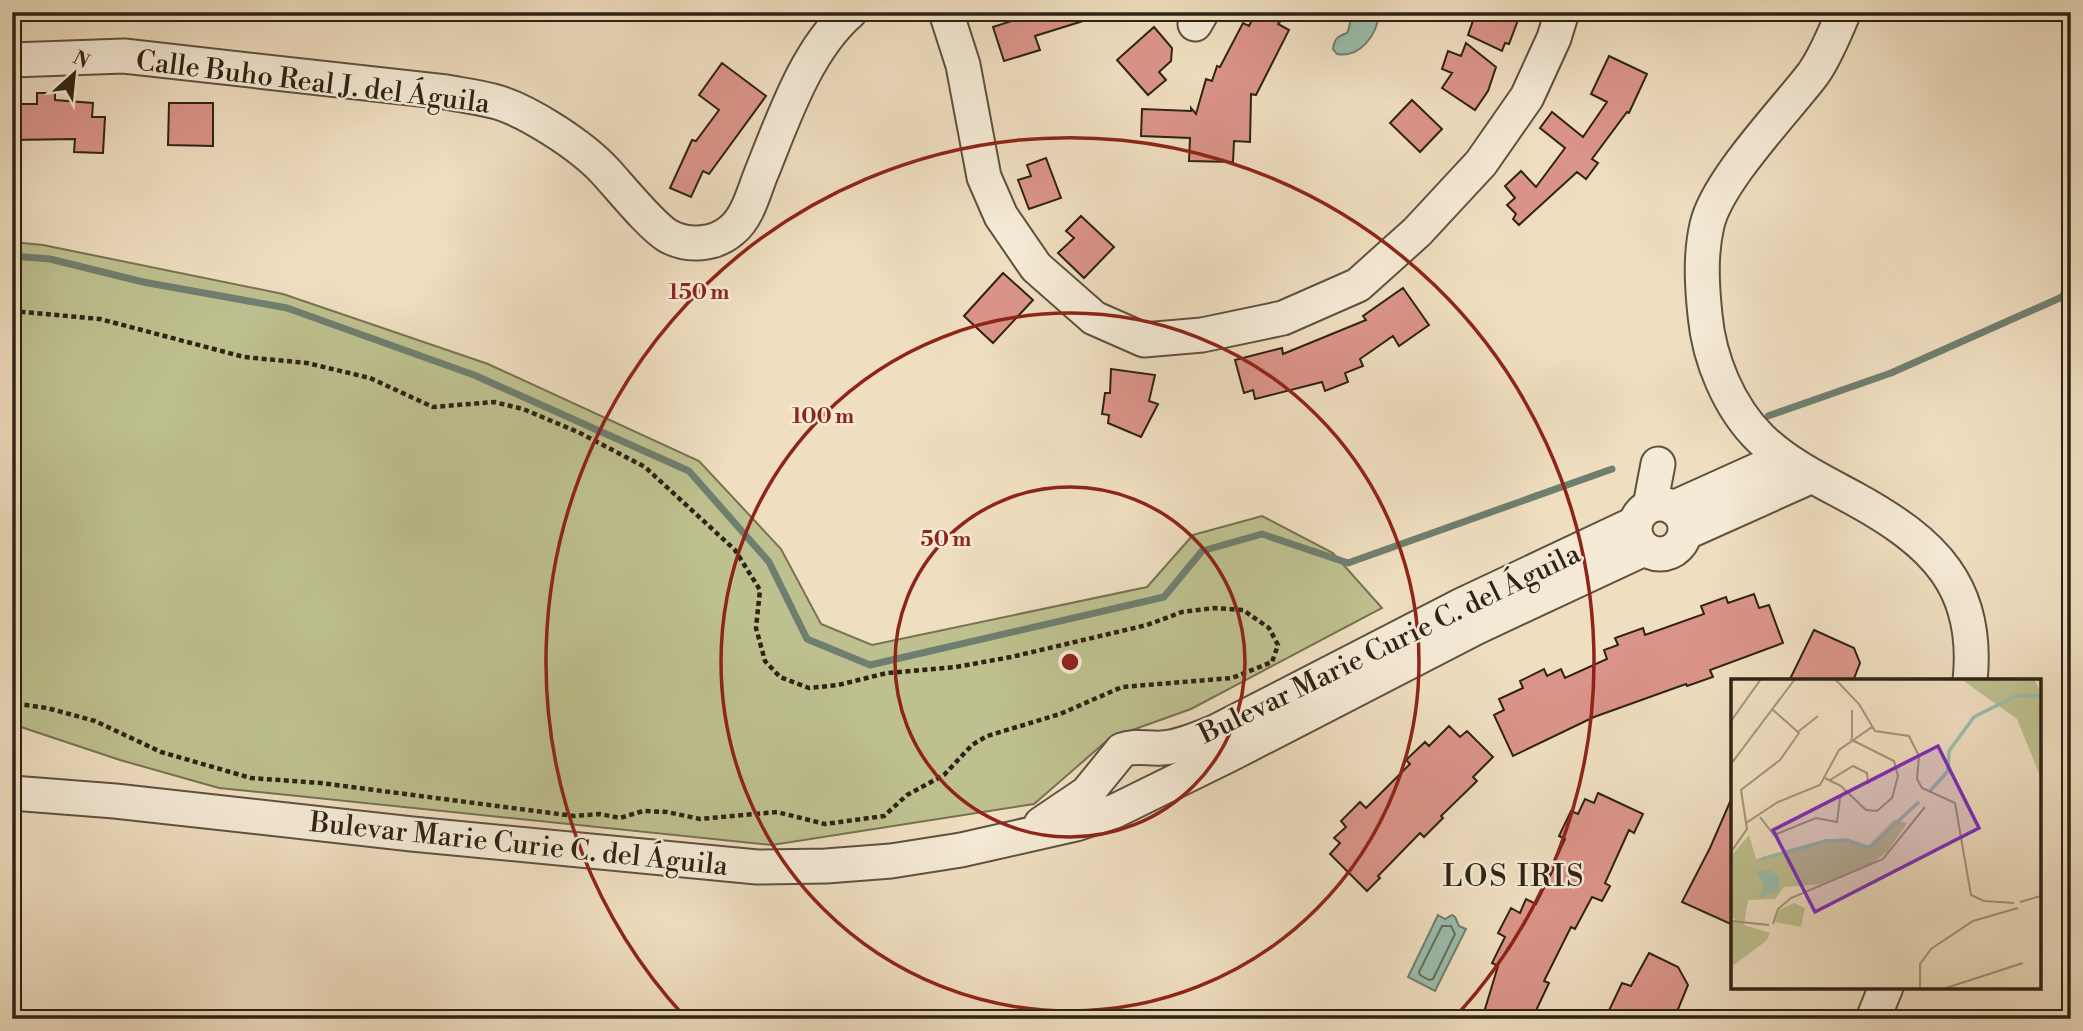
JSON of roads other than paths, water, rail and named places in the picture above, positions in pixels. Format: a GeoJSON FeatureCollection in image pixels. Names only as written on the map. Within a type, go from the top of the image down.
{"type":"FeatureCollection","features":[{"type":"Feature","properties":{"kind":"street","name":"Calle Buho Real J. del Águila"},"geometry":{"type":"LineString","coordinates":[[12,60],[124,57],[446,92],[495,101],[544,124],[601,167],[667,235],[691,243],[714,241],[734,229],[747,210],[782,122],[813,57],[839,22],[850,12]]}},
{"type":"Feature","properties":{"kind":"street"},"geometry":{"type":"LineString","coordinates":[[946,12],[962,65],[984,177],[1001,216],[1036,267],[1094,318],[1144,340],[1202,335],[1283,318],[1358,285],[1417,232],[1481,163],[1527,97],[1554,38],[1562,12]]}},
{"type":"Feature","properties":{"kind":"street"},"geometry":{"type":"LineString","coordinates":[[1844,12],[1815,71],[1722,191],[1707,223],[1702,262],[1707,341],[1739,412],[1760,438],[1812,476],[1896,522],[1952,576],[1968,615],[1973,656],[1970,679]]}},
{"type":"Feature","properties":{"kind":"street"},"geometry":{"type":"LineString","coordinates":[[1658,524],[1784,458]]}},
{"type":"Feature","properties":{"kind":"street"},"geometry":{"type":"LineString","coordinates":[[1658,464],[1658,524]]}},
{"type":"Feature","properties":{"kind":"street"},"geometry":{"type":"LineString","coordinates":[[1658,524],[1812,476]]}},
{"type":"Feature","properties":{"kind":"street","name":"Bulevar Marie Curie C. del Águila"},"geometry":{"type":"LineString","coordinates":[[1024,835],[1087,793],[1126,754],[1164,748],[1217,731],[1462,605],[1658,524]]}},
{"type":"Feature","properties":{"kind":"street","name":"Bulevar Marie Curie C. del Águila"},"geometry":{"type":"LineString","coordinates":[[12,793],[757,867],[891,861],[961,850],[1076,824],[1115,811],[1475,628],[1658,524]]}},
{"type":"Feature","properties":{"kind":"street"},"geometry":{"type":"LineString","coordinates":[[1149,753],[1160,767],[1159,784],[1149,794],[1124,795],[1116,788],[1110,774],[1126,754],[1149,753]]}},
{"type":"Feature","properties":{"kind":"street"},"geometry":{"type":"LineString","coordinates":[[1873,1019],[1885,989]]}},
{"type":"Feature","properties":{"kind":"water"},"geometry":{"type":"Polygon","coordinates":[[[1353,12],[1377,12],[1379,14],[1375,30],[1360,49],[1337,54],[1333,49],[1334,43],[1347,33],[1353,12]]]}},
{"type":"Feature","properties":{"kind":"water"},"geometry":{"type":"Polygon","coordinates":[[[1438,915],[1445,919],[1452,915],[1459,926],[1466,929],[1435,991],[1408,977],[1438,915]]]}},
{"type":"Feature","properties":{"kind":"waterway"},"geometry":{"type":"LineString","coordinates":[[12,256],[50,259],[143,282],[287,308],[474,375],[689,471],[769,562],[807,639],[870,665],[1164,597],[1202,551],[1262,534],[1348,563],[1612,469]]}},
{"type":"Feature","properties":{"kind":"waterway"},"geometry":{"type":"LineString","coordinates":[[1768,416],[1891,373],[2062,297],[2071,282]]}},
{"type":"Feature","properties":{"kind":"district","name":"LOS IRIS"},"geometry":{"type":"Point","coordinates":[1514,876]}}]}
